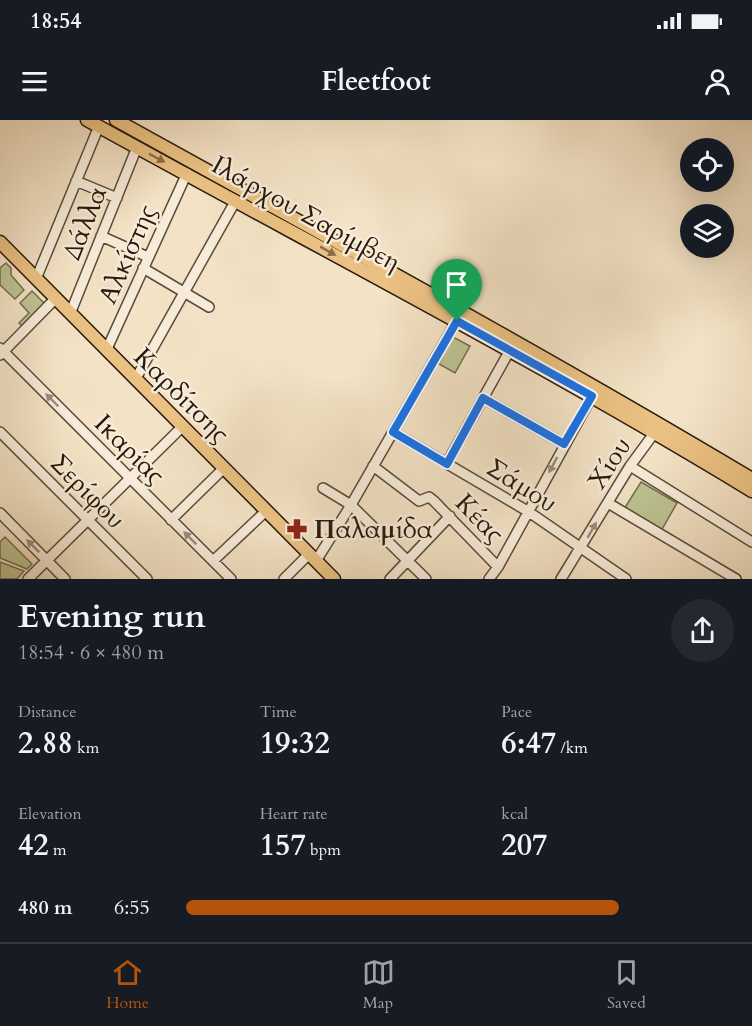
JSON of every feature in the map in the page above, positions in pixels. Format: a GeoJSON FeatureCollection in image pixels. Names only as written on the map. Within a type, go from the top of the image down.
{"type":"FeatureCollection","features":[{"type":"Feature","properties":{"kind":"main road","name":"Ιλάρχου Σαρίμβεη"},"geometry":{"type":"LineString","coordinates":[[87,120],[460,316],[510,350],[655,432],[752,491]]}},
{"type":"Feature","properties":{"kind":"main road","name":"Ιλάρχου Σαρίμβεη"},"geometry":{"type":"LineString","coordinates":[[116,120],[460,316],[655,422],[752,479]]}},
{"type":"Feature","properties":{"kind":"main road","name":"Καρδίτσης"},"geometry":{"type":"LineString","coordinates":[[0,242],[334,579]]}},
{"type":"Feature","properties":{"kind":"street"},"geometry":{"type":"LineString","coordinates":[[36,279],[99,126]]}},
{"type":"Feature","properties":{"kind":"street","name":"Δάλλα"},"geometry":{"type":"LineString","coordinates":[[69,314],[137,147]]}},
{"type":"Feature","properties":{"kind":"street","name":"Αλκίστης"},"geometry":{"type":"LineString","coordinates":[[106,351],[187,173]]}},
{"type":"Feature","properties":{"kind":"street"},"geometry":{"type":"LineString","coordinates":[[76,181],[117,198]]}},
{"type":"Feature","properties":{"kind":"street"},"geometry":{"type":"LineString","coordinates":[[135,380],[236,200]]}},
{"type":"Feature","properties":{"kind":"street"},"geometry":{"type":"LineString","coordinates":[[101,236],[148,257]]}},
{"type":"Feature","properties":{"kind":"street"},"geometry":{"type":"LineString","coordinates":[[143,268],[209,307]]}},
{"type":"Feature","properties":{"kind":"street"},"geometry":{"type":"LineString","coordinates":[[1,351],[55,300]]}},
{"type":"Feature","properties":{"kind":"street"},"geometry":{"type":"LineString","coordinates":[[284,579],[313,557],[351,505],[460,316]]}},
{"type":"Feature","properties":{"kind":"street"},"geometry":{"type":"LineString","coordinates":[[447,464],[510,350]]}},
{"type":"Feature","properties":{"kind":"street","name":"Ικαρίας"},"geometry":{"type":"LineString","coordinates":[[1,351],[231,579]]}},
{"type":"Feature","properties":{"kind":"street"},"geometry":{"type":"LineString","coordinates":[[489,579],[529,512],[592,396]]}},
{"type":"Feature","properties":{"kind":"street"},"geometry":{"type":"LineString","coordinates":[[483,398],[564,444]]}},
{"type":"Feature","properties":{"kind":"street"},"geometry":{"type":"LineString","coordinates":[[28,579],[182,427]]}},
{"type":"Feature","properties":{"kind":"street","name":"Σερίφου"},"geometry":{"type":"LineString","coordinates":[[0,432],[147,579]]}},
{"type":"Feature","properties":{"kind":"street","name":"Σάμου"},"geometry":{"type":"LineString","coordinates":[[393,432],[529,512],[620,577]]}},
{"type":"Feature","properties":{"kind":"street","name":"Χίου"},"geometry":{"type":"LineString","coordinates":[[561,579],[630,466],[655,432]]}},
{"type":"Feature","properties":{"kind":"street","name":"Κέας"},"geometry":{"type":"LineString","coordinates":[[373,466],[419,501],[429,497],[498,567]]}},
{"type":"Feature","properties":{"kind":"street"},"geometry":{"type":"LineString","coordinates":[[630,466],[751,539]]}},
{"type":"Feature","properties":{"kind":"street"},"geometry":{"type":"LineString","coordinates":[[171,520],[224,468]]}},
{"type":"Feature","properties":{"kind":"street"},"geometry":{"type":"LineString","coordinates":[[323,488],[351,505],[426,579]]}},
{"type":"Feature","properties":{"kind":"street"},"geometry":{"type":"LineString","coordinates":[[608,503],[736,579]]}},
{"type":"Feature","properties":{"kind":"street"},"geometry":{"type":"LineString","coordinates":[[213,561],[266,512]]}},
{"type":"Feature","properties":{"kind":"street"},"geometry":{"type":"LineString","coordinates":[[0,513],[65,579]]}},
{"type":"Feature","properties":{"kind":"street"},"geometry":{"type":"LineString","coordinates":[[390,579],[450,516]]}},
{"type":"Feature","properties":{"kind":"green space"},"geometry":{"type":"Polygon","coordinates":[[[6,263],[11,268],[11,275],[24,290],[15,299],[0,285],[0,268],[6,263]]]}},
{"type":"Feature","properties":{"kind":"green space"},"geometry":{"type":"Polygon","coordinates":[[[32,291],[45,304],[22,326],[19,323],[29,313],[20,303],[32,291]]]}},
{"type":"Feature","properties":{"kind":"green space"},"geometry":{"type":"Polygon","coordinates":[[[453,337],[470,346],[455,373],[439,364],[453,337]]]}},
{"type":"Feature","properties":{"kind":"green space"},"geometry":{"type":"Polygon","coordinates":[[[641,482],[677,503],[661,531],[624,509],[641,482]]]}},
{"type":"Feature","properties":{"kind":"green space"},"geometry":{"type":"Polygon","coordinates":[[[5,537],[32,564],[27,569],[0,558],[0,542],[5,537]]]}},
{"type":"Feature","properties":{"kind":"green space"},"geometry":{"type":"Polygon","coordinates":[[[0,562],[24,571],[17,579],[0,579],[0,562]]]}},
{"type":"Feature","properties":{"kind":"place","name":"Παλαμίδα"},"geometry":{"type":"Point","coordinates":[297,529]}},
{"type":"Feature","properties":{"kind":"route"},"geometry":{"type":"LineString","coordinates":[[457,321],[592,396],[564,444],[483,398],[447,464],[393,432],[457,321]]}}]}
